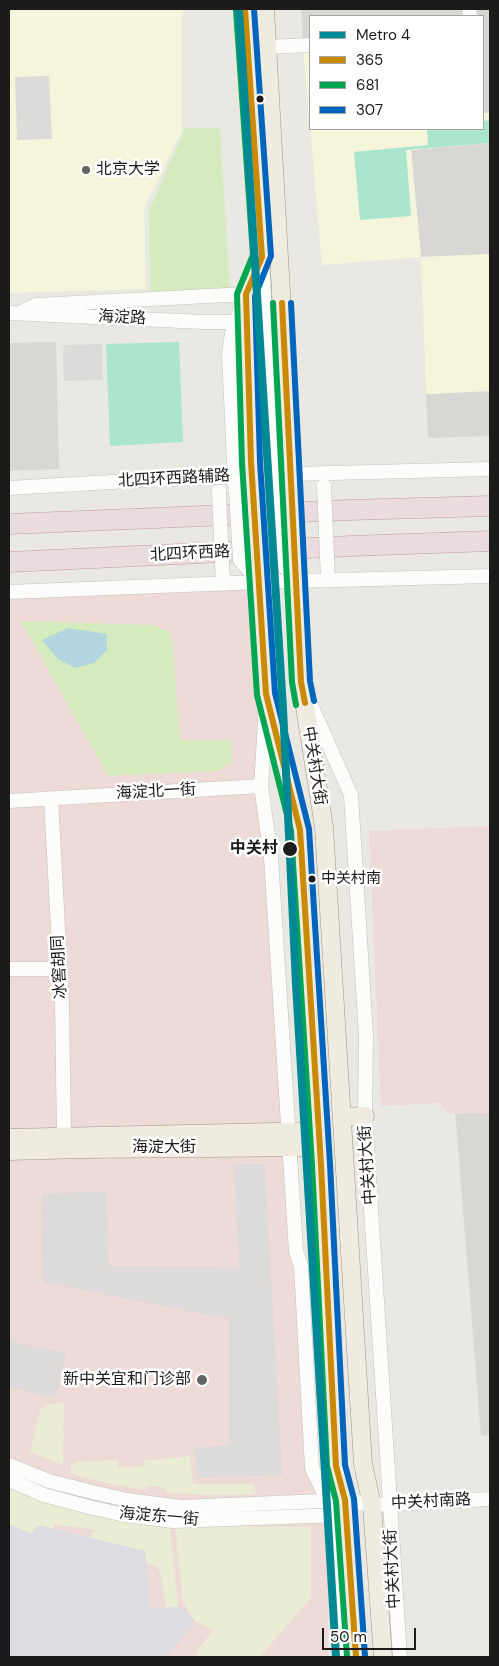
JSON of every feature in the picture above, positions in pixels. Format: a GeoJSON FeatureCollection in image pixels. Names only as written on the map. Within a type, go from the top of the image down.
{"type":"FeatureCollection","features":[{"type":"Feature","properties":{"kind":"highway"},"geometry":{"type":"LineString","coordinates":[[9,524],[490,506]]}},
{"type":"Feature","properties":{"kind":"highway","name":"北四环西路"},"geometry":{"type":"LineString","coordinates":[[9,562],[490,541]]}},
{"type":"Feature","properties":{"kind":"main road"},"geometry":{"type":"LineString","coordinates":[[246,9],[262,257],[246,294],[250,426],[247,485]]}},
{"type":"Feature","properties":{"kind":"main road","name":"中关村大街"},"geometry":{"type":"LineString","coordinates":[[265,9],[287,559],[297,581],[301,682],[324,827],[363,1464],[381,1505],[383,1657]]}},
{"type":"Feature","properties":{"kind":"main road","name":"中关村大街"},"geometry":{"type":"LineString","coordinates":[[247,485],[258,560],[266,694],[300,830],[319,1139],[338,1508],[356,1657]]}},
{"type":"Feature","properties":{"kind":"main road"},"geometry":{"type":"LineString","coordinates":[[342,1117],[365,1116]]}},
{"type":"Feature","properties":{"kind":"main road","name":"海淀大街"},"geometry":{"type":"LineString","coordinates":[[9,1138],[64,1136],[289,1140]]}},
{"type":"Feature","properties":{"kind":"main road","name":"海淀大街"},"geometry":{"type":"LineString","coordinates":[[9,1151],[319,1139]]}},
{"type":"Feature","properties":{"kind":"street"},"geometry":{"type":"LineString","coordinates":[[267,47],[282,48],[309,45]]}},
{"type":"Feature","properties":{"kind":"street"},"geometry":{"type":"LineString","coordinates":[[262,257],[283,481]]}},
{"type":"Feature","properties":{"kind":"street"},"geometry":{"type":"LineString","coordinates":[[14,313],[36,305],[246,294]]}},
{"type":"Feature","properties":{"kind":"street","name":"中关村大街"},"geometry":{"type":"LineString","coordinates":[[246,294],[236,322],[229,354],[235,476],[247,485],[240,560],[259,582]]}},
{"type":"Feature","properties":{"kind":"street","name":"海淀路"},"geometry":{"type":"LineString","coordinates":[[14,313],[236,322]]}},
{"type":"Feature","properties":{"kind":"street","name":"北四环西路辅路"},"geometry":{"type":"LineString","coordinates":[[247,485],[283,481],[490,469]]}},
{"type":"Feature","properties":{"kind":"street","name":"北四环西路辅路"},"geometry":{"type":"LineString","coordinates":[[9,488],[235,476]]}},
{"type":"Feature","properties":{"kind":"street"},"geometry":{"type":"LineString","coordinates":[[218,477],[223,584]]}},
{"type":"Feature","properties":{"kind":"street"},"geometry":{"type":"LineString","coordinates":[[323,479],[328,580]]}},
{"type":"Feature","properties":{"kind":"street"},"geometry":{"type":"LineString","coordinates":[[9,592],[259,582],[490,576]]}},
{"type":"Feature","properties":{"kind":"street","name":"中关村大街"},"geometry":{"type":"LineString","coordinates":[[301,682],[351,795],[366,1036],[365,1116],[381,1505],[400,1657]]}},
{"type":"Feature","properties":{"kind":"street"},"geometry":{"type":"LineString","coordinates":[[266,694],[260,786],[271,857],[296,1251],[301,1266],[312,1468],[338,1508]]}},
{"type":"Feature","properties":{"kind":"street","name":"海淀北一街"},"geometry":{"type":"LineString","coordinates":[[9,801],[260,786]]}},
{"type":"Feature","properties":{"kind":"street","name":"冰窖胡同"},"geometry":{"type":"LineString","coordinates":[[51,798],[60,969],[64,1136]]}},
{"type":"Feature","properties":{"kind":"street"},"geometry":{"type":"LineString","coordinates":[[9,969],[60,969]]}},
{"type":"Feature","properties":{"kind":"street"},"geometry":{"type":"LineString","coordinates":[[64,1136],[82,1149]]}},
{"type":"Feature","properties":{"kind":"street","name":"海淀东一街"},"geometry":{"type":"LineString","coordinates":[[9,1464],[49,1481],[127,1500],[181,1507],[338,1508]]}},
{"type":"Feature","properties":{"kind":"street","name":"海淀东一街"},"geometry":{"type":"LineString","coordinates":[[9,1480],[44,1495],[88,1507],[125,1516],[173,1521],[338,1508]]}},
{"type":"Feature","properties":{"kind":"street","name":"中关村南路"},"geometry":{"type":"LineString","coordinates":[[338,1508],[490,1499]]}},
{"type":"Feature","properties":{"kind":"street","name":"中关村大街"},"geometry":{"type":"LineString","coordinates":[[338,1508],[343,1657]]}},
{"type":"Feature","properties":{"kind":"shaded area","name":"北京大学"},"geometry":{"type":"Polygon","coordinates":[[[9,9],[182,9],[182,131],[144,209],[146,289],[9,293],[9,9]]]}},
{"type":"Feature","properties":{"kind":"shaded area"},"geometry":{"type":"Polygon","coordinates":[[[301,9],[490,9],[490,113],[484,113],[484,15],[309,15],[309,47],[303,47],[301,9]]]}},
{"type":"Feature","properties":{"kind":"shaded area"},"geometry":{"type":"Polygon","coordinates":[[[303,47],[309,47],[309,116],[303,47]]]}},
{"type":"Feature","properties":{"kind":"shaded area"},"geometry":{"type":"Polygon","coordinates":[[[49,76],[52,139],[17,140],[15,77],[49,76]]]}},
{"type":"Feature","properties":{"kind":"shaded area"},"geometry":{"type":"Polygon","coordinates":[[[484,113],[490,113],[490,143],[411,150],[421,257],[322,265],[310,130],[484,130],[484,113]]]}},
{"type":"Feature","properties":{"kind":"shaded area"},"geometry":{"type":"Polygon","coordinates":[[[490,143],[490,254],[421,257],[411,150],[490,143]]]}},
{"type":"Feature","properties":{"kind":"shaded area"},"geometry":{"type":"Polygon","coordinates":[[[490,254],[490,391],[426,394],[421,257],[490,254]]]}},
{"type":"Feature","properties":{"kind":"shaded area"},"geometry":{"type":"Polygon","coordinates":[[[56,342],[59,469],[9,471],[9,343],[56,342]]]}},
{"type":"Feature","properties":{"kind":"shaded area"},"geometry":{"type":"Polygon","coordinates":[[[102,344],[103,380],[64,381],[63,345],[102,344]]]}},
{"type":"Feature","properties":{"kind":"shaded area"},"geometry":{"type":"Polygon","coordinates":[[[490,391],[490,436],[428,438],[426,394],[490,391]]]}},
{"type":"Feature","properties":{"kind":"shaded area"},"geometry":{"type":"Polygon","coordinates":[[[259,582],[261,786],[312,1468],[328,1515],[328,1657],[9,1657],[9,592],[259,582]]]}},
{"type":"Feature","properties":{"kind":"shaded area"},"geometry":{"type":"Polygon","coordinates":[[[490,826],[490,1113],[449,1114],[439,1103],[381,1106],[369,831],[490,826]]]}},
{"type":"Feature","properties":{"kind":"shaded area"},"geometry":{"type":"Polygon","coordinates":[[[455,1109],[490,1109],[490,1435],[481,1436],[455,1109]]]}},
{"type":"Feature","properties":{"kind":"shaded area"},"geometry":{"type":"Polygon","coordinates":[[[234,1164],[265,1164],[282,1475],[197,1478],[194,1448],[229,1445],[229,1319],[43,1282],[42,1194],[106,1191],[109,1266],[239,1267],[234,1164]]]}},
{"type":"Feature","properties":{"kind":"shaded area"},"geometry":{"type":"Polygon","coordinates":[[[9,1341],[66,1353],[56,1398],[9,1387],[9,1341]]]}},
{"type":"Feature","properties":{"kind":"shaded area"},"geometry":{"type":"Polygon","coordinates":[[[64,1402],[63,1465],[30,1452],[40,1410],[48,1405],[64,1402]]]}},
{"type":"Feature","properties":{"kind":"shaded area"},"geometry":{"type":"Polygon","coordinates":[[[190,1456],[193,1484],[253,1484],[257,1494],[165,1493],[166,1489],[156,1486],[146,1486],[145,1490],[101,1482],[70,1473],[75,1462],[117,1460],[118,1467],[143,1466],[143,1461],[190,1456]]]}},
{"type":"Feature","properties":{"kind":"shaded area"},"geometry":{"type":"Polygon","coordinates":[[[9,1486],[42,1499],[143,1525],[170,1526],[179,1614],[166,1612],[162,1580],[158,1567],[143,1561],[82,1546],[95,1530],[53,1524],[60,1550],[9,1534],[9,1486]]]}},
{"type":"Feature","properties":{"kind":"shaded area"},"geometry":{"type":"Polygon","coordinates":[[[9,1524],[31,1534],[38,1525],[145,1551],[150,1608],[183,1607],[195,1621],[167,1657],[9,1657],[9,1524]]]}},
{"type":"Feature","properties":{"kind":"shaded area"},"geometry":{"type":"Polygon","coordinates":[[[175,1526],[311,1527],[311,1598],[260,1657],[200,1657],[195,1654],[213,1630],[195,1621],[183,1603],[175,1526]]]}},
{"type":"Feature","properties":{"kind":"green space"},"geometry":{"type":"Polygon","coordinates":[[[490,120],[490,143],[406,150],[411,216],[360,220],[354,152],[428,145],[427,130],[484,130],[484,121],[490,120]]]}},
{"type":"Feature","properties":{"kind":"green space"},"geometry":{"type":"Polygon","coordinates":[[[185,128],[220,128],[230,298],[151,302],[149,211],[185,128]]]}},
{"type":"Feature","properties":{"kind":"green space"},"geometry":{"type":"Polygon","coordinates":[[[179,342],[183,442],[110,446],[106,344],[179,342]]]}},
{"type":"Feature","properties":{"kind":"green space"},"geometry":{"type":"Polygon","coordinates":[[[21,621],[153,625],[170,632],[173,647],[180,740],[231,740],[232,762],[219,771],[108,776],[21,621]]]}},
{"type":"Feature","properties":{"kind":"water"},"geometry":{"type":"Polygon","coordinates":[[[68,628],[107,634],[107,650],[94,663],[75,668],[58,659],[42,640],[68,628]]]}},
{"type":"Feature","properties":{"kind":"metro line","name":"4"},"geometry":{"type":"LineString","coordinates":[[239,9],[283,708],[296,984],[336,1657]]}},
{"type":"Feature","properties":{"kind":"transit line","name":"365"},"geometry":{"type":"LineString","coordinates":[[245,9],[262,257],[246,294],[251,462],[266,694],[300,830],[321,1165],[336,1466],[345,1500],[356,1657]]}},
{"type":"Feature","properties":{"kind":"transit line","name":"307"},"geometry":{"type":"LineString","coordinates":[[254,9],[271,256],[255,296],[260,462],[275,693],[309,829],[330,1164],[345,1465],[354,1499],[365,1656]]}},
{"type":"Feature","properties":{"kind":"transit line","name":"681"},"geometry":{"type":"LineString","coordinates":[[236,10],[253,255],[237,294],[242,463],[257,695],[291,831],[312,1165],[327,1466],[336,1501],[347,1657]]}},
{"type":"Feature","properties":{"kind":"transit line","name":"681"},"geometry":{"type":"LineString","coordinates":[[273,303],[292,682],[296,705]]}},
{"type":"Feature","properties":{"kind":"transit line","name":"365"},"geometry":{"type":"LineString","coordinates":[[282,303],[301,682],[305,703]]}},
{"type":"Feature","properties":{"kind":"transit line","name":"307"},"geometry":{"type":"LineString","coordinates":[[291,303],[310,681],[314,701]]}},
{"type":"Feature","properties":{"kind":"place","name":"北京大学"},"geometry":{"type":"Point","coordinates":[86,170]}},
{"type":"Feature","properties":{"kind":"place","name":"中关村"},"geometry":{"type":"Point","coordinates":[290,849]}},
{"type":"Feature","properties":{"kind":"place","name":"中关村南"},"geometry":{"type":"Point","coordinates":[312,879]}},
{"type":"Feature","properties":{"kind":"place","name":"新中关宜和门诊部"},"geometry":{"type":"Point","coordinates":[202,1380]}}]}
